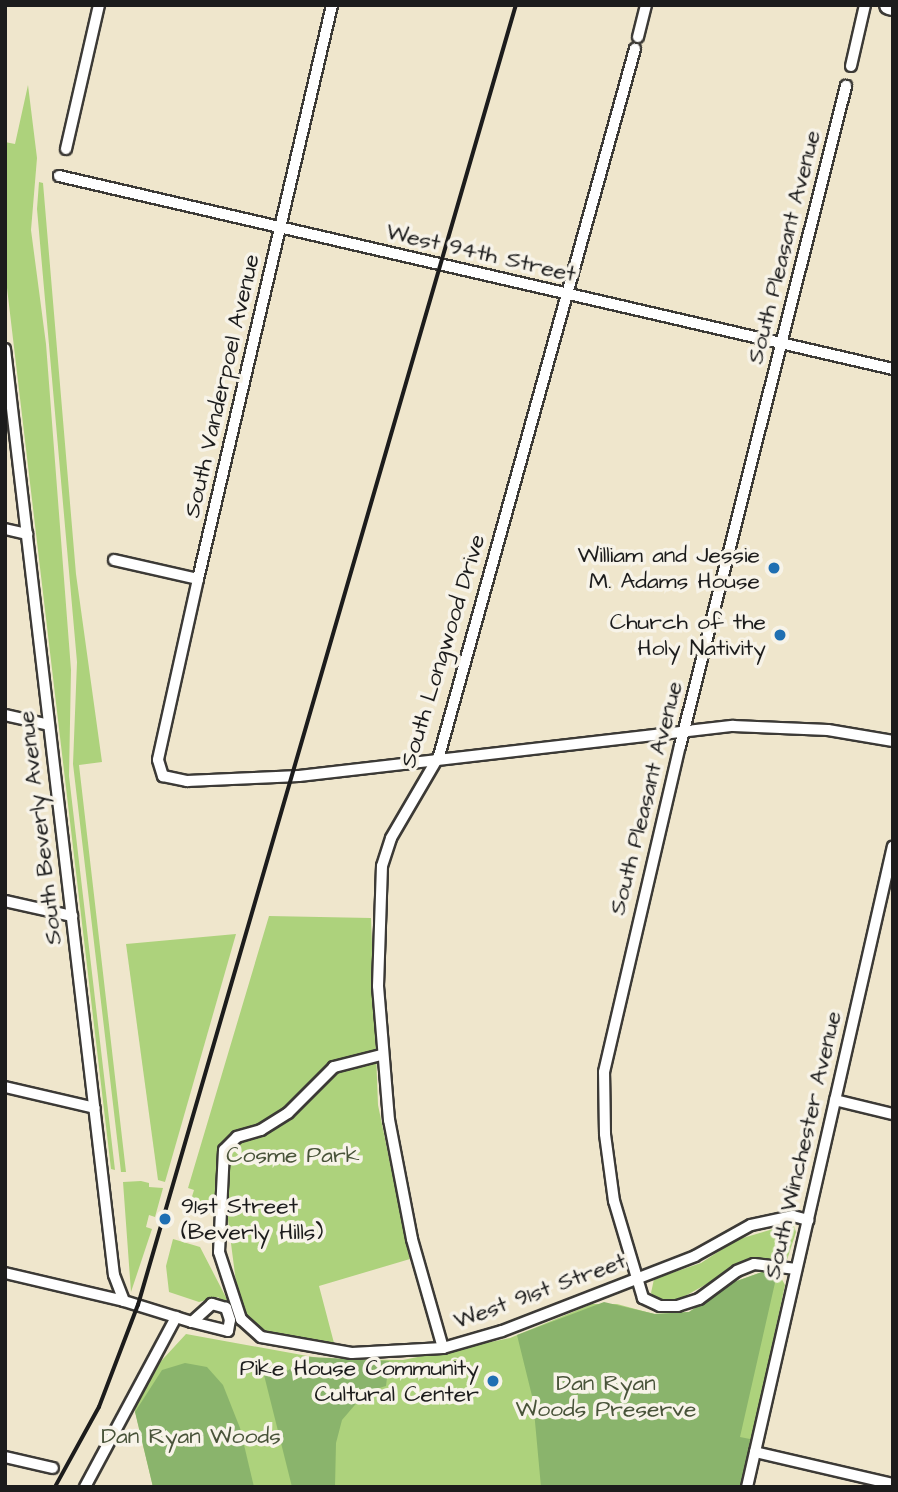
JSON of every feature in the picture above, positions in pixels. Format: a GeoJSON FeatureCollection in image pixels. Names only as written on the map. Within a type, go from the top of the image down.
{"type":"FeatureCollection","features":[{"type":"Feature","properties":{"kind":"street"},"geometry":{"type":"LineString","coordinates":[[66,149],[99,5]]}},
{"type":"Feature","properties":{"kind":"street","name":"South Vanderpoel Avenue"},"geometry":{"type":"LineString","coordinates":[[332,5],[158,760],[163,776],[187,781],[292,776],[439,756]]}},
{"type":"Feature","properties":{"kind":"street"},"geometry":{"type":"LineString","coordinates":[[638,37],[646,5]]}},
{"type":"Feature","properties":{"kind":"street"},"geometry":{"type":"LineString","coordinates":[[851,66],[864,5]]}},
{"type":"Feature","properties":{"kind":"street","name":"South Longwood Drive"},"geometry":{"type":"LineString","coordinates":[[443,1348],[399,1184],[381,1055],[382,866],[391,838],[439,756],[635,49]]}},
{"type":"Feature","properties":{"kind":"street","name":"South Pleasant Avenue"},"geometry":{"type":"LineString","coordinates":[[635,1279],[614,1201],[605,1134],[604,1072],[684,729],[846,86]]}},
{"type":"Feature","properties":{"kind":"street","name":"West 94th Street"},"geometry":{"type":"LineString","coordinates":[[59,176],[893,369]]}},
{"type":"Feature","properties":{"kind":"street","name":"South Beverly Avenue"},"geometry":{"type":"LineString","coordinates":[[5,349],[114,1275],[124,1301]]}},
{"type":"Feature","properties":{"kind":"street"},"geometry":{"type":"LineString","coordinates":[[5,529],[27,534]]}},
{"type":"Feature","properties":{"kind":"street"},"geometry":{"type":"LineString","coordinates":[[114,560],[198,579]]}},
{"type":"Feature","properties":{"kind":"street"},"geometry":{"type":"LineString","coordinates":[[5,715],[49,725]]}},
{"type":"Feature","properties":{"kind":"street"},"geometry":{"type":"LineString","coordinates":[[439,756],[561,748],[684,729],[782,726],[893,741]]}},
{"type":"Feature","properties":{"kind":"street","name":"South Winchester Avenue"},"geometry":{"type":"LineString","coordinates":[[755,1452],[893,846]]}},
{"type":"Feature","properties":{"kind":"street"},"geometry":{"type":"LineString","coordinates":[[5,901],[72,916]]}},
{"type":"Feature","properties":{"kind":"street","name":"West 91st Street"},"geometry":{"type":"LineString","coordinates":[[381,1055],[334,1067],[288,1113],[229,1142],[220,1173],[218,1236],[222,1265],[242,1319],[251,1332],[288,1345],[381,1354],[443,1348],[502,1331],[695,1256],[751,1225],[793,1216],[808,1220]]}},
{"type":"Feature","properties":{"kind":"street"},"geometry":{"type":"LineString","coordinates":[[5,1087],[95,1108]]}},
{"type":"Feature","properties":{"kind":"street"},"geometry":{"type":"LineString","coordinates":[[835,1100],[893,1114]]}},
{"type":"Feature","properties":{"kind":"street"},"geometry":{"type":"LineString","coordinates":[[635,1279],[649,1302],[678,1306],[699,1299],[737,1271],[754,1264],[796,1269]]}},
{"type":"Feature","properties":{"kind":"street"},"geometry":{"type":"LineString","coordinates":[[5,1273],[124,1301],[192,1322],[228,1331],[229,1313],[220,1305],[205,1307],[192,1322]]}},
{"type":"Feature","properties":{"kind":"street"},"geometry":{"type":"LineString","coordinates":[[85,1487],[176,1317]]}},
{"type":"Feature","properties":{"kind":"street"},"geometry":{"type":"LineString","coordinates":[[747,1487],[755,1452],[893,1484]]}},
{"type":"Feature","properties":{"kind":"street"},"geometry":{"type":"LineString","coordinates":[[5,1457],[53,1468]]}},
{"type":"Feature","properties":{"kind":"green space"},"geometry":{"type":"Polygon","coordinates":[[[28,85],[37,158],[31,230],[46,344],[71,670],[69,776],[115,1170],[111,1169],[5,271],[5,142],[15,144],[28,85]]]}},
{"type":"Feature","properties":{"kind":"green space"},"geometry":{"type":"Polygon","coordinates":[[[39,182],[43,183],[76,574],[102,762],[79,765],[126,1172],[121,1172],[73,764],[77,662],[37,209],[39,182]]]}},
{"type":"Feature","properties":{"kind":"green space","name":"Cosme Park"},"geometry":{"type":"Polygon","coordinates":[[[269,916],[371,918],[378,1105],[410,1259],[319,1286],[334,1343],[256,1329],[246,1319],[237,1290],[228,1220],[189,1206],[194,1190],[188,1188],[269,916]]]}},
{"type":"Feature","properties":{"kind":"green space"},"geometry":{"type":"Polygon","coordinates":[[[236,934],[165,1182],[158,1180],[126,944],[236,934]]]}},
{"type":"Feature","properties":{"kind":"green space"},"geometry":{"type":"Polygon","coordinates":[[[123,1182],[149,1183],[149,1187],[163,1188],[155,1217],[149,1215],[146,1227],[152,1229],[131,1292],[123,1182]]]}},
{"type":"Feature","properties":{"kind":"green space"},"geometry":{"type":"Polygon","coordinates":[[[787,1225],[794,1226],[796,1232],[787,1260],[748,1261],[678,1300],[658,1300],[651,1293],[654,1279],[701,1263],[736,1240],[787,1225]]]}},
{"type":"Feature","properties":{"kind":"green space"},"geometry":{"type":"Polygon","coordinates":[[[173,1239],[200,1247],[232,1309],[218,1297],[199,1302],[169,1292],[166,1266],[173,1239]]]}},
{"type":"Feature","properties":{"kind":"green space","name":"Dan Ryan Woods Preserve"},"geometry":{"type":"Polygon","coordinates":[[[762,1272],[779,1274],[785,1285],[742,1487],[153,1487],[134,1407],[151,1372],[186,1334],[324,1359],[403,1360],[510,1338],[592,1304],[617,1304],[654,1314],[689,1312],[734,1282],[762,1272]]]}},
{"type":"Feature","properties":{"kind":"green space"},"geometry":{"type":"Polygon","coordinates":[[[762,1272],[777,1274],[740,1437],[750,1439],[742,1487],[541,1487],[533,1400],[517,1335],[604,1302],[655,1314],[689,1312],[734,1282],[762,1272]]]}},
{"type":"Feature","properties":{"kind":"green space","name":"Dan Ryan Woods"},"geometry":{"type":"Polygon","coordinates":[[[310,1357],[389,1361],[386,1386],[366,1392],[342,1420],[336,1443],[335,1487],[292,1487],[264,1375],[275,1378],[310,1357]]]}},
{"type":"Feature","properties":{"kind":"green space","name":"Dan Ryan Woods"},"geometry":{"type":"Polygon","coordinates":[[[185,1363],[207,1367],[223,1385],[240,1428],[254,1487],[153,1487],[135,1412],[162,1370],[185,1363]]]}},
{"type":"Feature","properties":{"kind":"railway"},"geometry":{"type":"LineString","coordinates":[[55,1487],[99,1407],[138,1305],[516,5]]}},
{"type":"Feature","properties":{"kind":"place","name":"William and Jessie M. Adams House"},"geometry":{"type":"Point","coordinates":[774,568]}},
{"type":"Feature","properties":{"kind":"place","name":"Church of the Holy Nativity"},"geometry":{"type":"Point","coordinates":[780,635]}},
{"type":"Feature","properties":{"kind":"place","name":"91st Street (Beverly Hills)"},"geometry":{"type":"Point","coordinates":[165,1219]}},
{"type":"Feature","properties":{"kind":"place","name":"Pike House Community Cultural Center"},"geometry":{"type":"Point","coordinates":[493,1381]}}]}
